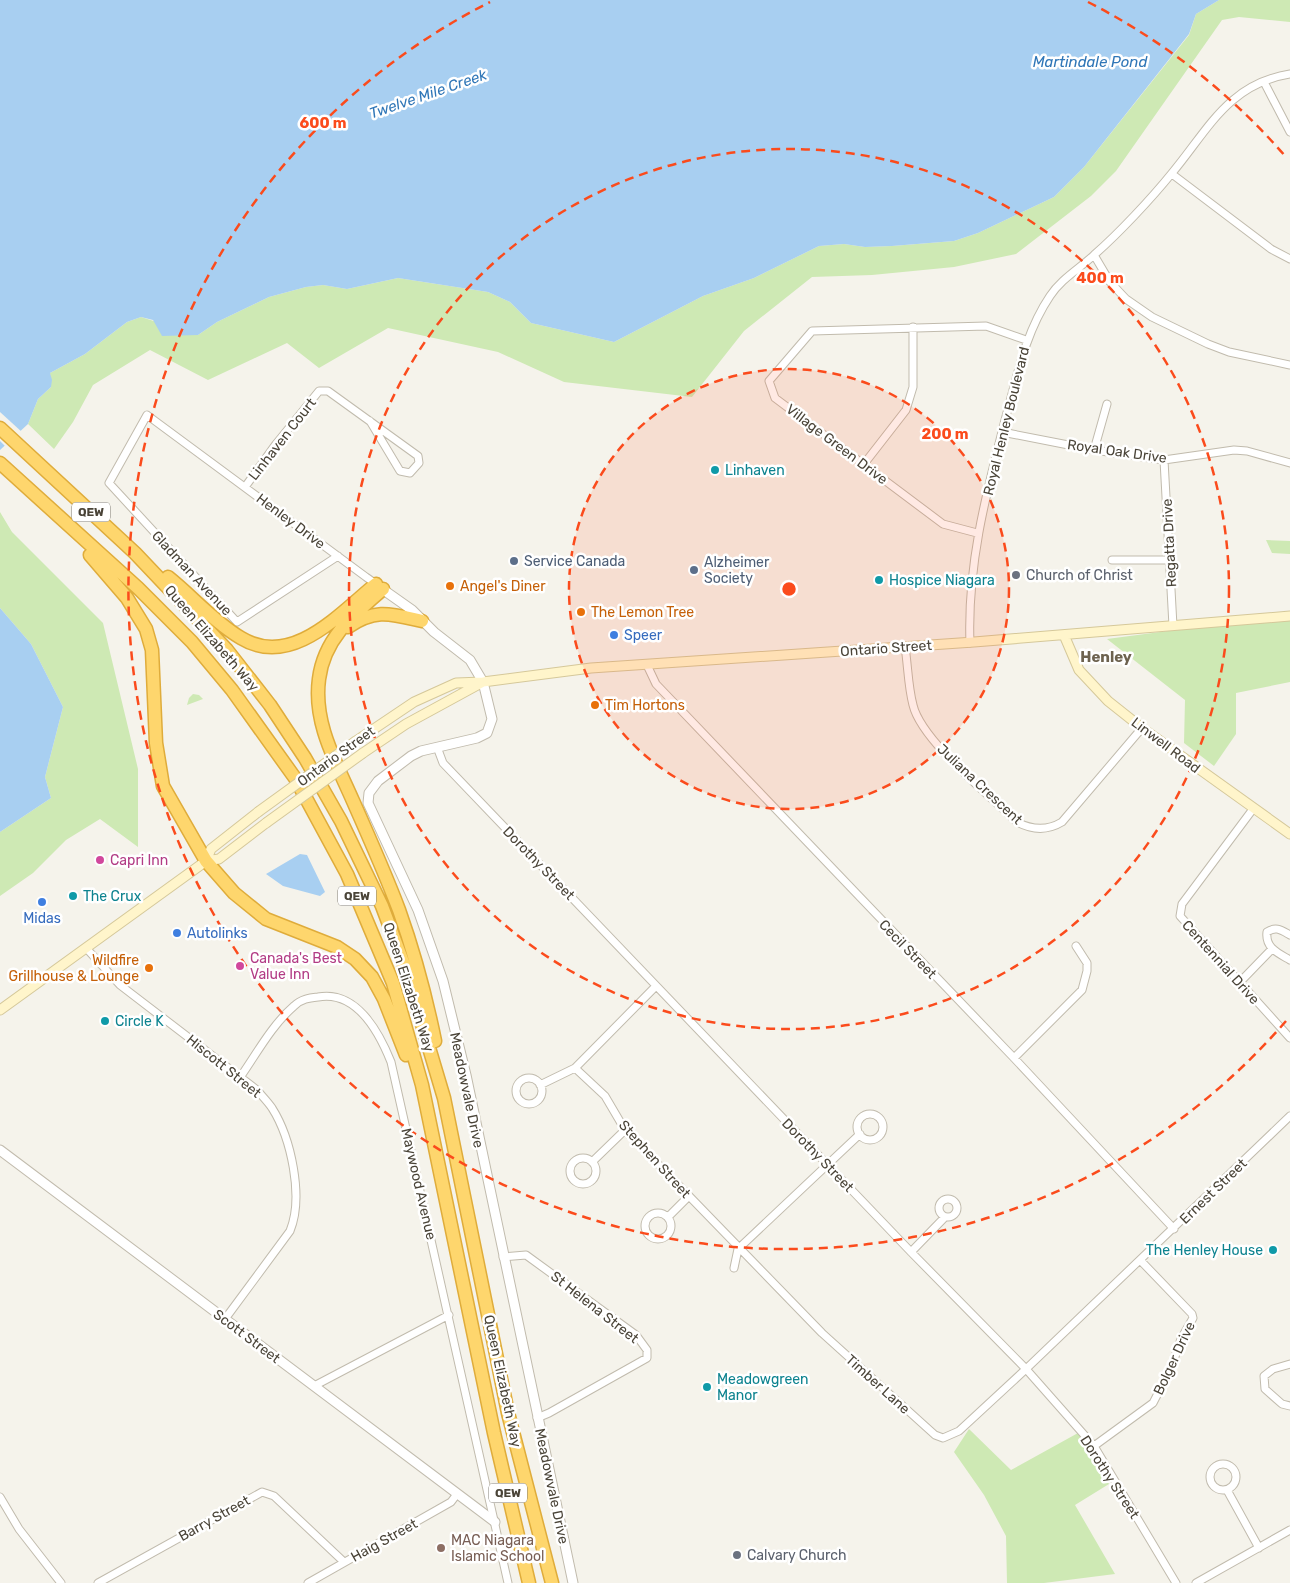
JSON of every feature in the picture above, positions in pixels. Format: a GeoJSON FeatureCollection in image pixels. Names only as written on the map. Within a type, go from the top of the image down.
{"type":"FeatureCollection","features":[{"type":"Feature","properties":{"kind":"highway","name":"Queen Elizabeth Way"},"geometry":{"type":"LineString","coordinates":[[0,428],[135,553],[221,644],[270,705],[305,758],[341,821],[382,906],[405,967],[444,1098],[508,1414],[552,1583]]}},
{"type":"Feature","properties":{"kind":"highway","name":"Queen Elizabeth Way"},"geometry":{"type":"LineString","coordinates":[[0,463],[138,588],[192,642],[226,683],[295,778],[347,874],[393,983],[422,1085],[488,1404],[529,1583]]}},
{"type":"Feature","properties":{"kind":"highway"},"geometry":{"type":"LineString","coordinates":[[30,491],[108,573],[127,598],[146,629],[152,650],[156,743],[163,786],[206,861],[234,893],[266,919],[319,939],[355,959],[372,977],[384,999],[406,1057],[488,1404]]}},
{"type":"Feature","properties":{"kind":"highway"},"geometry":{"type":"LineString","coordinates":[[135,553],[184,590],[233,633],[252,643],[266,647],[280,647],[308,638],[380,587]]}},
{"type":"Feature","properties":{"kind":"highway"},"geometry":{"type":"LineString","coordinates":[[380,587],[346,622],[329,647],[319,677],[317,695],[321,722],[399,910],[428,1008],[444,1098]]}},
{"type":"Feature","properties":{"kind":"highway"},"geometry":{"type":"LineString","coordinates":[[329,647],[348,627],[373,614],[396,614],[422,621]]}},
{"type":"Feature","properties":{"kind":"main road","name":"Ontario Street"},"geometry":{"type":"LineString","coordinates":[[206,861],[211,849],[258,812],[356,741],[414,702],[456,683],[483,682],[591,668],[648,666],[970,643],[1290,616]]}},
{"type":"Feature","properties":{"kind":"main road","name":"Linwell Road"},"geometry":{"type":"LineString","coordinates":[[1064,635],[1078,670],[1091,684],[1142,728],[1290,834]]}},
{"type":"Feature","properties":{"kind":"main road","name":"Ontario Street"},"geometry":{"type":"LineString","coordinates":[[0,1010],[206,861],[219,859],[363,753],[406,724],[483,682]]}},
{"type":"Feature","properties":{"kind":"street","name":"Royal Henley Boulevard"},"geometry":{"type":"LineString","coordinates":[[970,643],[969,588],[977,533],[1026,340],[1050,295],[1066,278],[1094,256],[1172,174],[1220,110],[1232,100],[1264,82],[1290,74]]}},
{"type":"Feature","properties":{"kind":"street"},"geometry":{"type":"LineString","coordinates":[[1264,82],[1290,132]]}},
{"type":"Feature","properties":{"kind":"street"},"geometry":{"type":"LineString","coordinates":[[1172,174],[1271,249],[1290,258]]}},
{"type":"Feature","properties":{"kind":"street"},"geometry":{"type":"LineString","coordinates":[[1094,256],[1110,282],[1126,299],[1152,317],[1222,349],[1290,365]]}},
{"type":"Feature","properties":{"kind":"street","name":"Village Green Drive"},"geometry":{"type":"LineString","coordinates":[[977,533],[943,524],[775,398],[769,381],[812,331],[986,326],[1026,340]]}},
{"type":"Feature","properties":{"kind":"street"},"geometry":{"type":"LineString","coordinates":[[864,464],[906,410],[912,387],[913,327]]}},
{"type":"Feature","properties":{"kind":"street","name":"Linhaven Court"},"geometry":{"type":"LineString","coordinates":[[245,487],[276,444],[319,391],[328,392],[418,456],[419,464],[410,473],[400,470],[370,422]]}},
{"type":"Feature","properties":{"kind":"street"},"geometry":{"type":"LineString","coordinates":[[1094,450],[1107,404]]}},
{"type":"Feature","properties":{"kind":"street","name":"Henley Drive"},"geometry":{"type":"LineString","coordinates":[[111,478],[147,415],[412,610],[422,621],[470,660],[483,682]]}},
{"type":"Feature","properties":{"kind":"street","name":"Royal Oak Drive"},"geometry":{"type":"LineString","coordinates":[[1002,432],[1094,450],[1164,460],[1234,450],[1247,451],[1290,463]]}},
{"type":"Feature","properties":{"kind":"street","name":"Regatta Drive"},"geometry":{"type":"LineString","coordinates":[[1164,460],[1173,626]]}},
{"type":"Feature","properties":{"kind":"street","name":"Gladman Avenue"},"geometry":{"type":"LineString","coordinates":[[111,478],[109,483],[237,622],[338,556]]}},
{"type":"Feature","properties":{"kind":"street"},"geometry":{"type":"LineString","coordinates":[[1112,560],[1169,560]]}},
{"type":"Feature","properties":{"kind":"street","name":"Juliana Crescent"},"geometry":{"type":"LineString","coordinates":[[905,647],[913,706],[922,724],[936,742],[1016,822],[1025,826],[1044,829],[1051,828],[1062,822],[1142,728]]}},
{"type":"Feature","properties":{"kind":"street","name":"Cecil Street"},"geometry":{"type":"LineString","coordinates":[[648,666],[656,684],[1014,1058],[1174,1229]]}},
{"type":"Feature","properties":{"kind":"street","name":"Meadowvale Drive"},"geometry":{"type":"LineString","coordinates":[[483,682],[492,719],[487,733],[477,738],[421,751],[395,767],[378,781],[369,793],[368,803],[418,910],[443,981],[466,1075],[573,1583]]}},
{"type":"Feature","properties":{"kind":"street","name":"Dorothy Street"},"geometry":{"type":"LineString","coordinates":[[437,747],[443,763],[911,1252],[1026,1369],[1094,1446],[1176,1583]]}},
{"type":"Feature","properties":{"kind":"street","name":"Centennial Drive"},"geometry":{"type":"LineString","coordinates":[[1253,809],[1182,904],[1180,916],[1290,1038]]}},
{"type":"Feature","properties":{"kind":"street"},"geometry":{"type":"LineString","coordinates":[[1290,935],[1280,928],[1272,929],[1267,932],[1266,939],[1272,949],[1290,960]]}},
{"type":"Feature","properties":{"kind":"street"},"geometry":{"type":"LineString","coordinates":[[1014,1058],[1082,990],[1087,963],[1076,946]]}},
{"type":"Feature","properties":{"kind":"street","name":"Hiscott Street"},"geometry":{"type":"LineString","coordinates":[[86,948],[120,985],[257,1090],[272,1107],[282,1127],[296,1177],[297,1195],[294,1221],[290,1231],[225,1319]]}},
{"type":"Feature","properties":{"kind":"street"},"geometry":{"type":"LineString","coordinates":[[1240,982],[1272,949]]}},
{"type":"Feature","properties":{"kind":"street"},"geometry":{"type":"LineString","coordinates":[[540,1085],[575,1068],[656,986]]}},
{"type":"Feature","properties":{"kind":"street","name":"Maywood Avenue"},"geometry":{"type":"LineString","coordinates":[[241,1076],[281,1018],[294,1005],[304,999],[324,996],[341,997],[364,1014],[384,1044],[392,1062],[508,1583]]}},
{"type":"Feature","properties":{"kind":"street","name":"Stephen Street"},"geometry":{"type":"LineString","coordinates":[[575,1068],[605,1096],[625,1130],[738,1248]]}},
{"type":"Feature","properties":{"kind":"street","name":"Ernest Street"},"geometry":{"type":"LineString","coordinates":[[1026,1369],[1141,1261],[1290,1116]]}},
{"type":"Feature","properties":{"kind":"street"},"geometry":{"type":"LineString","coordinates":[[592,1162],[625,1130]]}},
{"type":"Feature","properties":{"kind":"street"},"geometry":{"type":"LineString","coordinates":[[734,1268],[738,1248],[860,1134]]}},
{"type":"Feature","properties":{"kind":"street","name":"Scott Street"},"geometry":{"type":"LineString","coordinates":[[0,1150],[494,1522]]}},
{"type":"Feature","properties":{"kind":"street"},"geometry":{"type":"LineString","coordinates":[[668,1217],[689,1196]]}},
{"type":"Feature","properties":{"kind":"street"},"geometry":{"type":"LineString","coordinates":[[911,1252],[945,1217]]}},
{"type":"Feature","properties":{"kind":"street","name":"Timber Lane"},"geometry":{"type":"LineString","coordinates":[[738,1248],[822,1333],[935,1435],[943,1438],[959,1431],[1026,1369]]}},
{"type":"Feature","properties":{"kind":"street","name":"St Helena Street"},"geometry":{"type":"LineString","coordinates":[[503,1257],[526,1255],[636,1335],[647,1350],[647,1358],[549,1414],[537,1418]]}},
{"type":"Feature","properties":{"kind":"street","name":"Bolger Drive"},"geometry":{"type":"LineString","coordinates":[[1094,1446],[1153,1403],[1171,1368],[1181,1339],[1193,1318],[1192,1314],[1141,1261]]}},
{"type":"Feature","properties":{"kind":"street"},"geometry":{"type":"LineString","coordinates":[[314,1386],[449,1315]]}},
{"type":"Feature","properties":{"kind":"street"},"geometry":{"type":"LineString","coordinates":[[1290,1364],[1273,1369],[1264,1376],[1265,1389],[1282,1404],[1290,1406]]}},
{"type":"Feature","properties":{"kind":"street"},"geometry":{"type":"LineString","coordinates":[[1227,1490],[1259,1548]]}},
{"type":"Feature","properties":{"kind":"street","name":"Barry Street"},"geometry":{"type":"LineString","coordinates":[[98,1583],[262,1492],[274,1496],[344,1562]]}},
{"type":"Feature","properties":{"kind":"street","name":"Haig Street"},"geometry":{"type":"LineString","coordinates":[[308,1583],[451,1502],[457,1494]]}},
{"type":"Feature","properties":{"kind":"street"},"geometry":{"type":"LineString","coordinates":[[0,1497],[19,1529],[61,1583]]}},
{"type":"Feature","properties":{"kind":"street"},"geometry":{"type":"LineString","coordinates":[[1196,1583],[1290,1530]]}},
{"type":"Feature","properties":{"kind":"green space"},"geometry":{"type":"Polygon","coordinates":[[[1219,0],[1290,0],[1290,22],[1239,17],[1222,20],[1116,171],[1091,196],[1016,254],[954,267],[872,275],[812,277],[744,331],[692,397],[564,382],[498,352],[388,328],[319,368],[287,343],[208,380],[150,350],[93,385],[73,422],[54,449],[28,424],[38,399],[51,387],[50,373],[85,354],[127,322],[141,317],[198,335],[217,322],[269,297],[306,287],[323,285],[347,289],[398,278],[488,292],[510,302],[531,323],[614,342],[703,296],[754,278],[819,246],[844,244],[865,247],[892,246],[954,241],[978,233],[1054,197],[1084,167],[1189,35],[1196,14],[1219,0]]]}},
{"type":"Feature","properties":{"kind":"green space"},"geometry":{"type":"Polygon","coordinates":[[[0,512],[12,532],[103,623],[138,769],[138,847],[100,819],[66,840],[33,873],[0,896],[0,832],[51,798],[45,777],[63,707],[31,644],[0,608],[0,512]]]}},
{"type":"Feature","properties":{"kind":"green space"},"geometry":{"type":"Polygon","coordinates":[[[1266,540],[1290,541],[1290,554],[1272,553],[1266,540]]]}},
{"type":"Feature","properties":{"kind":"green space"},"geometry":{"type":"Polygon","coordinates":[[[1290,615],[1290,682],[1236,693],[1236,734],[1214,766],[1184,743],[1185,700],[1107,639],[1290,615]]]}},
{"type":"Feature","properties":{"kind":"green space"},"geometry":{"type":"Polygon","coordinates":[[[193,694],[199,695],[203,699],[187,705],[189,698],[193,694]]]}},
{"type":"Feature","properties":{"kind":"green space"},"geometry":{"type":"Polygon","coordinates":[[[969,1429],[1011,1470],[1078,1433],[1109,1484],[1075,1505],[1115,1574],[1044,1583],[1007,1583],[1006,1536],[984,1495],[954,1452],[969,1429]]]}},
{"type":"Feature","properties":{"kind":"water"},"geometry":{"type":"Polygon","coordinates":[[[0,0],[1219,0],[1196,14],[1189,34],[1084,167],[1054,197],[978,233],[954,241],[865,247],[844,244],[819,246],[754,278],[703,296],[614,342],[531,323],[510,302],[488,292],[398,278],[347,289],[323,285],[306,287],[269,297],[217,322],[198,335],[162,336],[153,320],[141,317],[127,322],[85,354],[50,373],[51,387],[38,399],[28,424],[0,450],[0,0]]]}},
{"type":"Feature","properties":{"kind":"water"},"geometry":{"type":"Polygon","coordinates":[[[0,608],[31,644],[63,707],[45,777],[51,798],[0,832],[0,608]]]}},
{"type":"Feature","properties":{"kind":"water"},"geometry":{"type":"Polygon","coordinates":[[[300,854],[307,855],[325,892],[320,896],[283,886],[266,874],[300,854]]]}},
{"type":"Feature","properties":{"kind":"pier"},"geometry":{"type":"Polygon","coordinates":[[[0,412],[23,433],[6,447],[0,441],[0,412]]]}},
{"type":"Feature","properties":{"kind":"place","name":"Linhaven"},"geometry":{"type":"Point","coordinates":[715,470]}},
{"type":"Feature","properties":{"kind":"place","name":"Service Canada"},"geometry":{"type":"Point","coordinates":[514,561]}},
{"type":"Feature","properties":{"kind":"place","name":"Alzheimer Society"},"geometry":{"type":"Point","coordinates":[694,570]}},
{"type":"Feature","properties":{"kind":"place","name":"Church of Christ"},"geometry":{"type":"Point","coordinates":[1016,575]}},
{"type":"Feature","properties":{"kind":"place","name":"Hospice Niagara"},"geometry":{"type":"Point","coordinates":[879,580]}},
{"type":"Feature","properties":{"kind":"place","name":"Angel's Diner"},"geometry":{"type":"Point","coordinates":[450,586]}},
{"type":"Feature","properties":{"kind":"place","name":"The Lemon Tree"},"geometry":{"type":"Point","coordinates":[581,612]}},
{"type":"Feature","properties":{"kind":"place","name":"Speer"},"geometry":{"type":"Point","coordinates":[614,635]}},
{"type":"Feature","properties":{"kind":"place","name":"Tim Hortons"},"geometry":{"type":"Point","coordinates":[595,705]}},
{"type":"Feature","properties":{"kind":"place","name":"Capri Inn"},"geometry":{"type":"Point","coordinates":[100,860]}},
{"type":"Feature","properties":{"kind":"place","name":"The Crux"},"geometry":{"type":"Point","coordinates":[73,896]}},
{"type":"Feature","properties":{"kind":"place","name":"Midas"},"geometry":{"type":"Point","coordinates":[42,902]}},
{"type":"Feature","properties":{"kind":"place","name":"Autolinks"},"geometry":{"type":"Point","coordinates":[177,933]}},
{"type":"Feature","properties":{"kind":"place","name":"Canada's Best Value Inn"},"geometry":{"type":"Point","coordinates":[240,966]}},
{"type":"Feature","properties":{"kind":"place","name":"Wildfire Grillhouse & Lounge"},"geometry":{"type":"Point","coordinates":[149,968]}},
{"type":"Feature","properties":{"kind":"place","name":"Circle K"},"geometry":{"type":"Point","coordinates":[105,1021]}},
{"type":"Feature","properties":{"kind":"place","name":"The Henley House"},"geometry":{"type":"Point","coordinates":[1273,1250]}},
{"type":"Feature","properties":{"kind":"place","name":"Meadowgreen Manor"},"geometry":{"type":"Point","coordinates":[707,1387]}},
{"type":"Feature","properties":{"kind":"place","name":"MAC Niagara Islamic School"},"geometry":{"type":"Point","coordinates":[441,1548]}},
{"type":"Feature","properties":{"kind":"place","name":"Calvary Church"},"geometry":{"type":"Point","coordinates":[737,1555]}},
{"type":"Feature","properties":{"kind":"district","name":"Henley"},"geometry":{"type":"Point","coordinates":[1106,657]}},
{"type":"Feature","properties":{"kind":"water label","name":"Martindale Pond"},"geometry":{"type":"Point","coordinates":[1090,62]}},
{"type":"Feature","properties":{"kind":"water label","name":"Twelve Mile Creek"},"geometry":{"type":"Point","coordinates":[428,94]}}]}
